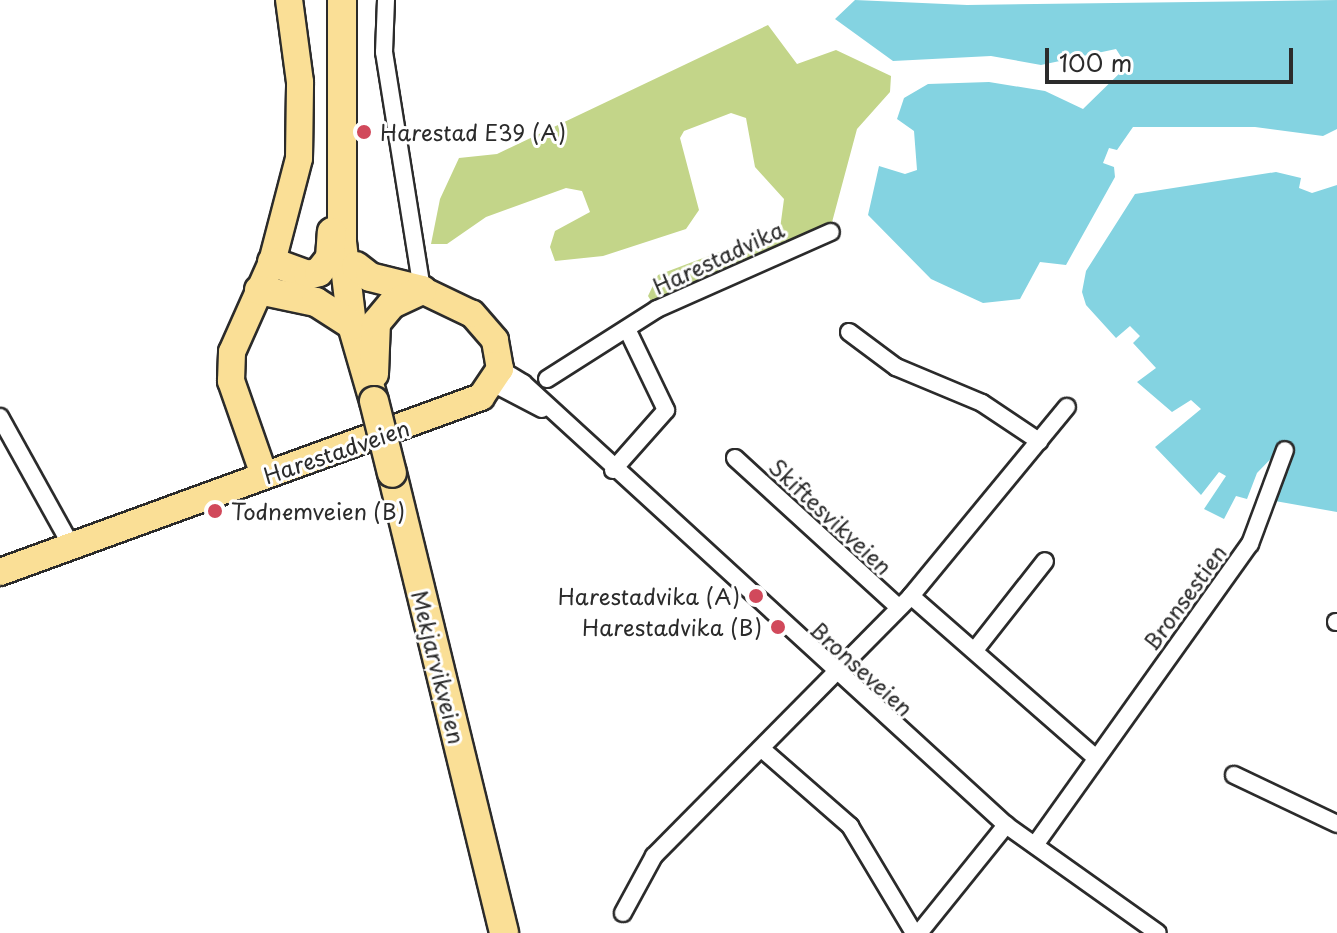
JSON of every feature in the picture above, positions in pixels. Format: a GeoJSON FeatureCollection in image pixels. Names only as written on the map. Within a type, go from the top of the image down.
{"type":"FeatureCollection","features":[{"type":"Feature","properties":{"kind":"highway"},"geometry":{"type":"LineString","coordinates":[[342,0],[339,208],[350,268]]}},
{"type":"Feature","properties":{"kind":"highway"},"geometry":{"type":"LineString","coordinates":[[350,268],[351,0]]}},
{"type":"Feature","properties":{"kind":"highway"},"geometry":{"type":"LineString","coordinates":[[272,262],[308,275],[326,267],[339,208]]}},
{"type":"Feature","properties":{"kind":"highway"},"geometry":{"type":"LineString","coordinates":[[350,268],[370,277],[422,290]]}},
{"type":"Feature","properties":{"kind":"highway","name":"Mekjarvikveien"},"geometry":{"type":"LineString","coordinates":[[350,268],[352,325],[374,392]]}},
{"type":"Feature","properties":{"kind":"highway","name":"Mekjarvikveien"},"geometry":{"type":"LineString","coordinates":[[350,268],[392,473],[504,933]]}},
{"type":"Feature","properties":{"kind":"highway"},"geometry":{"type":"LineString","coordinates":[[259,290],[316,302],[352,325]]}},
{"type":"Feature","properties":{"kind":"highway"},"geometry":{"type":"LineString","coordinates":[[374,392],[376,323],[392,304],[422,290]]}},
{"type":"Feature","properties":{"kind":"main road"},"geometry":{"type":"LineString","coordinates":[[264,475],[231,381],[241,323],[272,262],[292,194],[301,132],[289,0]]}},
{"type":"Feature","properties":{"kind":"main road"},"geometry":{"type":"LineString","coordinates":[[422,290],[482,322],[499,349],[497,376]]}},
{"type":"Feature","properties":{"kind":"main road","name":"Harestadveien"},"geometry":{"type":"LineString","coordinates":[[0,572],[468,404],[497,376]]}},
{"type":"Feature","properties":{"kind":"street"},"geometry":{"type":"LineString","coordinates":[[386,0],[384,52],[422,290]]}},
{"type":"Feature","properties":{"kind":"street","name":"Harestadvika"},"geometry":{"type":"LineString","coordinates":[[547,379],[670,303],[831,232]]}},
{"type":"Feature","properties":{"kind":"street"},"geometry":{"type":"LineString","coordinates":[[613,470],[666,410],[627,329]]}},
{"type":"Feature","properties":{"kind":"street"},"geometry":{"type":"LineString","coordinates":[[849,332],[896,367],[982,403],[1039,441]]}},
{"type":"Feature","properties":{"kind":"street","name":"Bronseveien"},"geometry":{"type":"LineString","coordinates":[[497,376],[554,415],[837,675],[1006,825],[1149,930]]}},
{"type":"Feature","properties":{"kind":"street","name":"Skiftesvikveien"},"geometry":{"type":"LineString","coordinates":[[623,913],[654,856],[837,675],[904,601],[1067,407]]}},
{"type":"Feature","properties":{"kind":"street"},"geometry":{"type":"LineString","coordinates":[[0,417],[71,545]]}},
{"type":"Feature","properties":{"kind":"street","name":"Bronsestien"},"geometry":{"type":"LineString","coordinates":[[1035,845],[1250,544],[1285,450]]}},
{"type":"Feature","properties":{"kind":"street","name":"Skiftesvikveien"},"geometry":{"type":"LineString","coordinates":[[735,458],[904,601],[975,650],[1060,732],[1095,757]]}},
{"type":"Feature","properties":{"kind":"street"},"geometry":{"type":"LineString","coordinates":[[975,650],[1045,561]]}},
{"type":"Feature","properties":{"kind":"street"},"geometry":{"type":"LineString","coordinates":[[763,750],[850,826],[917,933],[1006,825]]}},
{"type":"Feature","properties":{"kind":"street"},"geometry":{"type":"LineString","coordinates":[[1234,775],[1337,824]]}},
{"type":"Feature","properties":{"kind":"green space"},"geometry":{"type":"Polygon","coordinates":[[[768,25],[797,64],[836,50],[891,76],[890,92],[857,129],[831,226],[653,304],[648,296],[658,275],[780,229],[784,199],[755,167],[746,118],[731,113],[684,131],[680,138],[699,210],[686,229],[603,256],[555,261],[550,247],[555,231],[590,212],[582,191],[566,188],[486,217],[447,244],[431,244],[440,199],[459,158],[497,154],[768,25]]]}},
{"type":"Feature","properties":{"kind":"water"},"geometry":{"type":"Polygon","coordinates":[[[855,0],[967,5],[1337,0],[1337,129],[1323,136],[1255,127],[1133,127],[1117,150],[1109,148],[1103,163],[1114,167],[1115,177],[1066,265],[1040,262],[1020,299],[983,303],[931,279],[868,215],[879,166],[905,174],[917,170],[914,131],[897,119],[904,98],[928,84],[989,82],[1045,91],[1083,109],[1127,66],[1116,49],[1041,65],[991,56],[893,61],[835,19],[855,0]]]}},
{"type":"Feature","properties":{"kind":"water"},"geometry":{"type":"Polygon","coordinates":[[[1276,172],[1301,178],[1299,188],[1312,193],[1337,185],[1337,512],[1275,501],[1292,457],[1281,448],[1257,473],[1247,499],[1236,496],[1224,519],[1204,509],[1226,476],[1219,472],[1201,495],[1155,447],[1201,409],[1191,400],[1172,412],[1137,382],[1156,368],[1133,343],[1140,336],[1130,326],[1116,338],[1086,305],[1082,292],[1086,271],[1135,194],[1276,172]]]}},
{"type":"Feature","properties":{"kind":"place","name":"Harestad E39 (A)"},"geometry":{"type":"Point","coordinates":[364,132]}},
{"type":"Feature","properties":{"kind":"place","name":"Todnemveien (B)"},"geometry":{"type":"Point","coordinates":[215,511]}},
{"type":"Feature","properties":{"kind":"place","name":"Harestadvika (A)"},"geometry":{"type":"Point","coordinates":[756,596]}},
{"type":"Feature","properties":{"kind":"place","name":"Harestadvika (B)"},"geometry":{"type":"Point","coordinates":[778,627]}}]}
